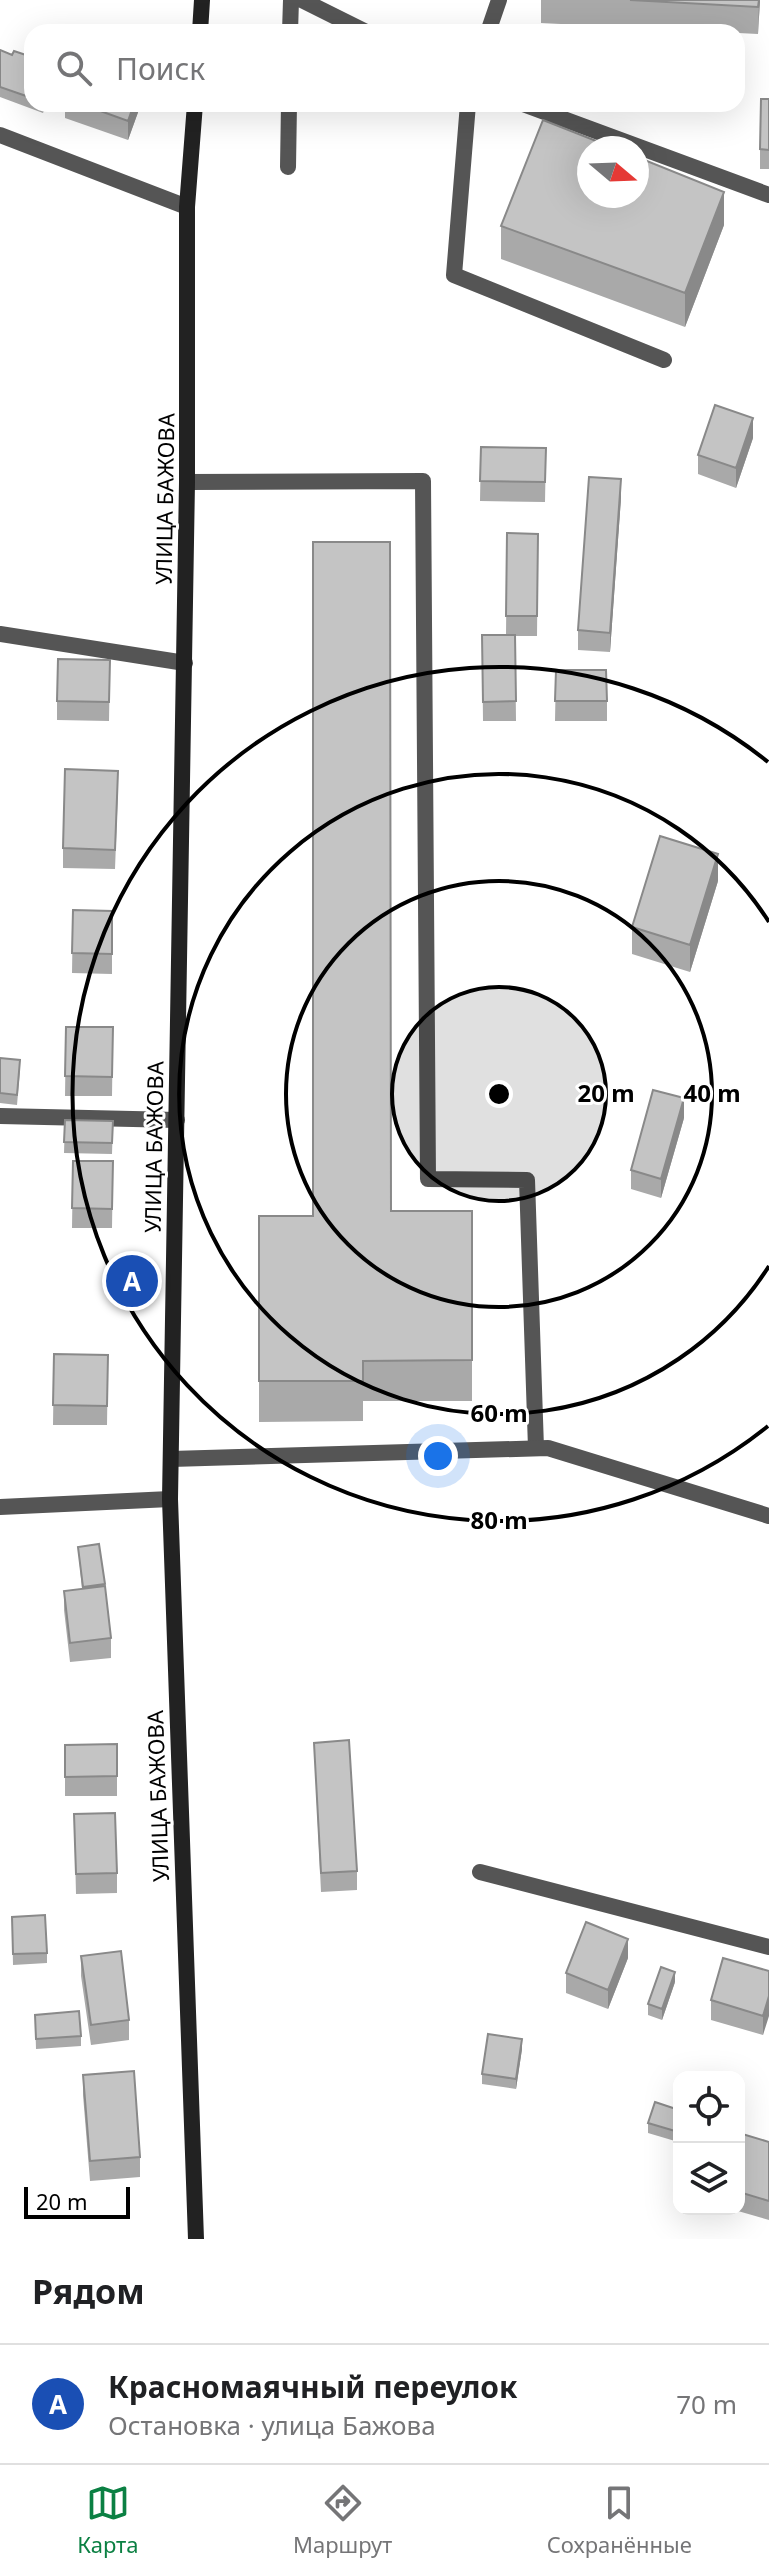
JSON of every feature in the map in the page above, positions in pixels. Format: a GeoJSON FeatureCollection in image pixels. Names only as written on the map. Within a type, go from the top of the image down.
{"type":"FeatureCollection","features":[{"type":"Feature","properties":{"kind":"main road"},"geometry":{"type":"LineString","coordinates":[[200,24],[202,0]]}},
{"type":"Feature","properties":{"kind":"main road","name":"УЛИЦА БАЖОВА"},"geometry":{"type":"LineString","coordinates":[[194,112],[187,207],[185,663],[170,1499],[196,2239]]}},
{"type":"Feature","properties":{"kind":"street"},"geometry":{"type":"LineString","coordinates":[[290,24],[291,0]]}},
{"type":"Feature","properties":{"kind":"street"},"geometry":{"type":"LineString","coordinates":[[302,0],[350,24]]}},
{"type":"Feature","properties":{"kind":"street"},"geometry":{"type":"LineString","coordinates":[[491,24],[499,0]]}},
{"type":"Feature","properties":{"kind":"street"},"geometry":{"type":"LineString","coordinates":[[288,167],[289,112]]}},
{"type":"Feature","properties":{"kind":"street"},"geometry":{"type":"LineString","coordinates":[[467,112],[454,275],[664,360]]}},
{"type":"Feature","properties":{"kind":"street"},"geometry":{"type":"LineString","coordinates":[[545,112],[769,195]]}},
{"type":"Feature","properties":{"kind":"street"},"geometry":{"type":"LineString","coordinates":[[0,135],[187,207]]}},
{"type":"Feature","properties":{"kind":"street"},"geometry":{"type":"LineString","coordinates":[[187,482],[423,481],[428,1179],[527,1180],[536,1448]]}},
{"type":"Feature","properties":{"kind":"street"},"geometry":{"type":"LineString","coordinates":[[0,634],[185,663]]}},
{"type":"Feature","properties":{"kind":"street"},"geometry":{"type":"LineString","coordinates":[[0,1116],[177,1120]]}},
{"type":"Feature","properties":{"kind":"street"},"geometry":{"type":"LineString","coordinates":[[171,1459],[548,1448],[769,1516]]}},
{"type":"Feature","properties":{"kind":"street"},"geometry":{"type":"LineString","coordinates":[[0,1507],[170,1499]]}},
{"type":"Feature","properties":{"kind":"street"},"geometry":{"type":"LineString","coordinates":[[480,1872],[769,1947]]}},
{"type":"Feature","properties":{"kind":"building"},"geometry":{"type":"Polygon","coordinates":[[[630,0],[759,0],[758,7],[630,0]]]}},
{"type":"Feature","properties":{"kind":"building"},"geometry":{"type":"Polygon","coordinates":[[[0,50],[12,55],[14,51],[24,54],[24,95],[0,87],[0,50]]]}},
{"type":"Feature","properties":{"kind":"building"},"geometry":{"type":"Polygon","coordinates":[[[761,99],[769,99],[769,150],[760,149],[761,99]]]}},
{"type":"Feature","properties":{"kind":"building"},"geometry":{"type":"Polygon","coordinates":[[[103,112],[131,112],[128,121],[103,112]]]}},
{"type":"Feature","properties":{"kind":"building"},"geometry":{"type":"Polygon","coordinates":[[[543,120],[584,136],[577,136],[577,208],[649,208],[649,162],[724,192],[685,293],[501,226],[543,120]]]}},
{"type":"Feature","properties":{"kind":"building"},"geometry":{"type":"Polygon","coordinates":[[[715,405],[753,418],[736,468],[698,455],[715,405]]]}},
{"type":"Feature","properties":{"kind":"building"},"geometry":{"type":"Polygon","coordinates":[[[481,447],[546,448],[545,482],[480,481],[481,447]]]}},
{"type":"Feature","properties":{"kind":"building"},"geometry":{"type":"Polygon","coordinates":[[[589,477],[621,479],[610,633],[578,630],[589,477]]]}},
{"type":"Feature","properties":{"kind":"building"},"geometry":{"type":"Polygon","coordinates":[[[507,533],[538,534],[537,616],[506,616],[507,533]]]}},
{"type":"Feature","properties":{"kind":"building"},"geometry":{"type":"Polygon","coordinates":[[[313,542],[390,542],[391,1211],[472,1211],[472,1360],[363,1361],[363,1381],[259,1381],[259,1216],[313,1216],[313,542]]]}},
{"type":"Feature","properties":{"kind":"building"},"geometry":{"type":"Polygon","coordinates":[[[482,635],[515,635],[516,701],[483,702],[482,635]]]}},
{"type":"Feature","properties":{"kind":"building"},"geometry":{"type":"Polygon","coordinates":[[[58,659],[110,660],[109,702],[57,701],[58,659]]]}},
{"type":"Feature","properties":{"kind":"building"},"geometry":{"type":"Polygon","coordinates":[[[556,670],[606,670],[607,701],[555,701],[556,670]]]}},
{"type":"Feature","properties":{"kind":"building"},"geometry":{"type":"Polygon","coordinates":[[[65,769],[118,771],[115,850],[63,848],[65,769]]]}},
{"type":"Feature","properties":{"kind":"building"},"geometry":{"type":"Polygon","coordinates":[[[660,836],[718,854],[690,945],[632,927],[660,836]]]}},
{"type":"Feature","properties":{"kind":"building"},"geometry":{"type":"Polygon","coordinates":[[[73,910],[112,911],[112,954],[72,953],[73,910]]]}},
{"type":"Feature","properties":{"kind":"building"},"geometry":{"type":"Polygon","coordinates":[[[66,1027],[113,1027],[112,1077],[65,1076],[66,1027]]]}},
{"type":"Feature","properties":{"kind":"building"},"geometry":{"type":"Polygon","coordinates":[[[0,1058],[20,1060],[17,1095],[0,1093],[0,1058]]]}},
{"type":"Feature","properties":{"kind":"building"},"geometry":{"type":"Polygon","coordinates":[[[653,1090],[684,1098],[661,1179],[631,1170],[653,1090]]]}},
{"type":"Feature","properties":{"kind":"building"},"geometry":{"type":"Polygon","coordinates":[[[65,1120],[113,1121],[112,1143],[64,1142],[65,1120]]]}},
{"type":"Feature","properties":{"kind":"building"},"geometry":{"type":"Polygon","coordinates":[[[73,1161],[113,1161],[112,1209],[72,1208],[73,1161]]]}},
{"type":"Feature","properties":{"kind":"building"},"geometry":{"type":"Polygon","coordinates":[[[54,1354],[108,1355],[107,1406],[53,1405],[54,1354]]]}},
{"type":"Feature","properties":{"kind":"building"},"geometry":{"type":"Polygon","coordinates":[[[99,1544],[105,1584],[83,1587],[78,1547],[99,1544]]]}},
{"type":"Feature","properties":{"kind":"building"},"geometry":{"type":"Polygon","coordinates":[[[105,1586],[111,1638],[70,1643],[64,1591],[105,1586]]]}},
{"type":"Feature","properties":{"kind":"building"},"geometry":{"type":"Polygon","coordinates":[[[349,1740],[357,1871],[321,1873],[314,1743],[349,1740]]]}},
{"type":"Feature","properties":{"kind":"building"},"geometry":{"type":"Polygon","coordinates":[[[117,1744],[117,1776],[65,1777],[65,1745],[117,1744]]]}},
{"type":"Feature","properties":{"kind":"building"},"geometry":{"type":"Polygon","coordinates":[[[115,1813],[117,1873],[76,1874],[74,1814],[115,1813]]]}},
{"type":"Feature","properties":{"kind":"building"},"geometry":{"type":"Polygon","coordinates":[[[45,1915],[47,1953],[13,1954],[12,1917],[45,1915]]]}},
{"type":"Feature","properties":{"kind":"building"},"geometry":{"type":"Polygon","coordinates":[[[586,1922],[628,1939],[608,1990],[566,1973],[586,1922]]]}},
{"type":"Feature","properties":{"kind":"building"},"geometry":{"type":"Polygon","coordinates":[[[121,1951],[129,2020],[91,2025],[81,1956],[121,1951]]]}},
{"type":"Feature","properties":{"kind":"building"},"geometry":{"type":"Polygon","coordinates":[[[723,1958],[769,1971],[769,1996],[763,2016],[711,2000],[723,1958]]]}},
{"type":"Feature","properties":{"kind":"building"},"geometry":{"type":"Polygon","coordinates":[[[661,1967],[675,1972],[662,2009],[648,2004],[661,1967]]]}},
{"type":"Feature","properties":{"kind":"building"},"geometry":{"type":"Polygon","coordinates":[[[79,2011],[81,2036],[36,2039],[35,2015],[79,2011]]]}},
{"type":"Feature","properties":{"kind":"building"},"geometry":{"type":"Polygon","coordinates":[[[488,2034],[522,2039],[516,2079],[482,2074],[488,2034]]]}},
{"type":"Feature","properties":{"kind":"building"},"geometry":{"type":"Polygon","coordinates":[[[134,2071],[140,2157],[90,2161],[83,2075],[134,2071]]]}},
{"type":"Feature","properties":{"kind":"building"},"geometry":{"type":"Polygon","coordinates":[[[655,2102],[673,2108],[673,2130],[648,2123],[655,2102]]]}},
{"type":"Feature","properties":{"kind":"building"},"geometry":{"type":"Polygon","coordinates":[[[745,2135],[769,2142],[769,2201],[745,2194],[745,2135]]]}},
{"type":"Feature","properties":{"kind":"place","name":"Красномаячный переулок"},"geometry":{"type":"Point","coordinates":[132,1281]}}]}
